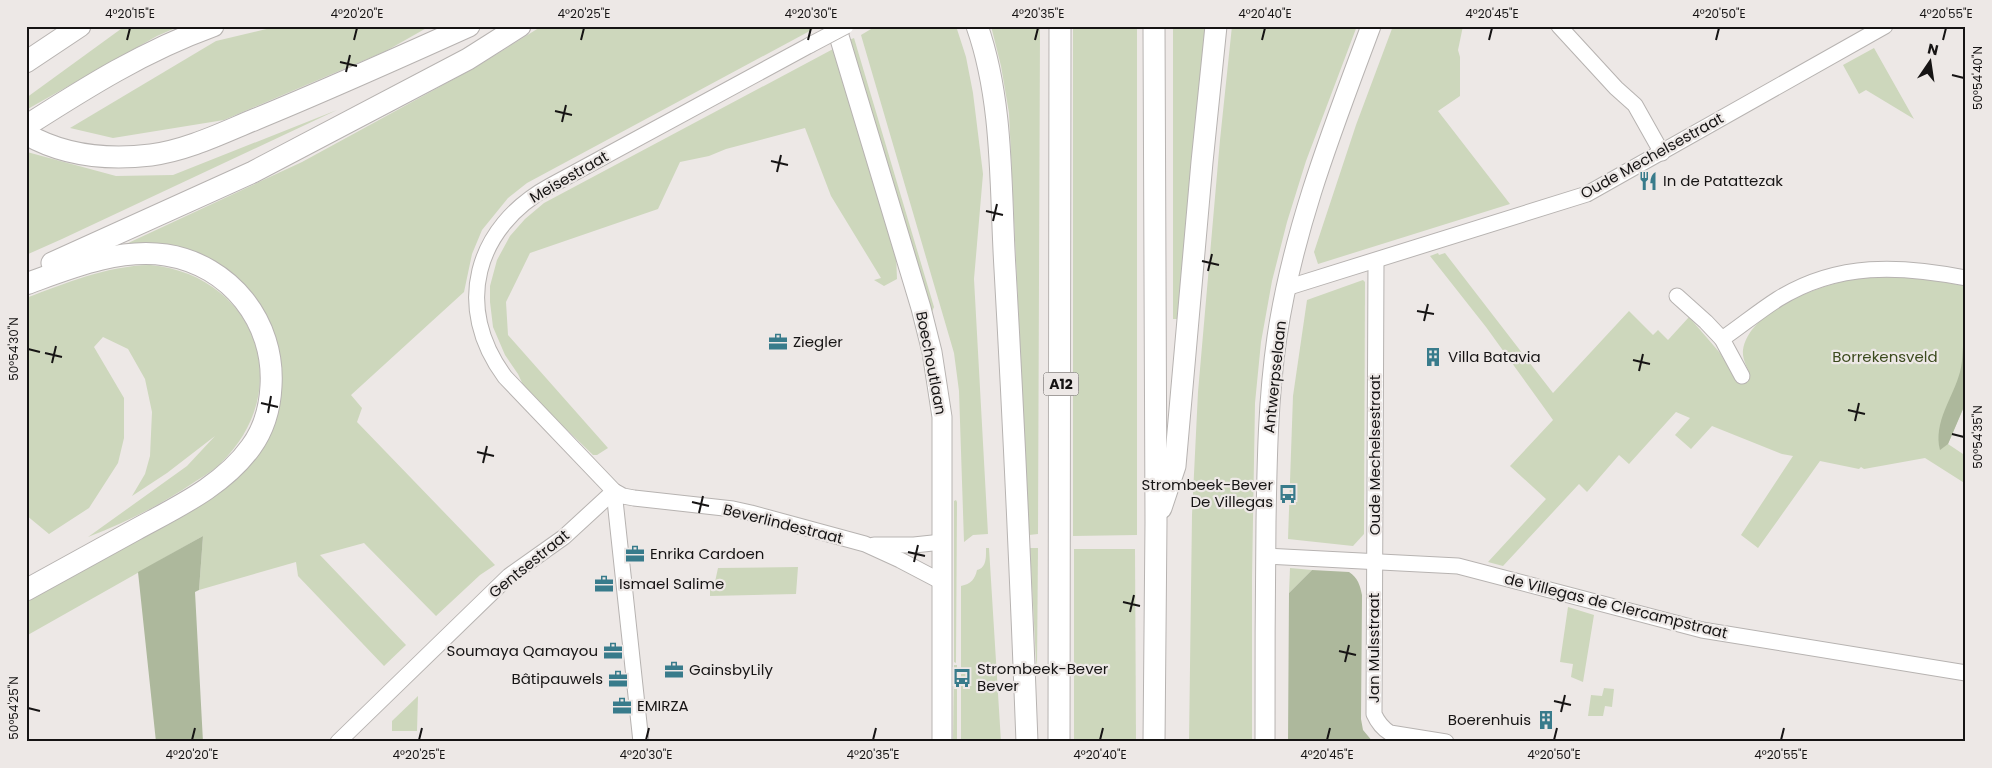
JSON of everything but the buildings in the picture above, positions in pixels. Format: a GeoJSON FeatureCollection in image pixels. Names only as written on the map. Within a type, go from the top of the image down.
{"type":"FeatureCollection","features":[{"type":"Feature","properties":{"kind":"highway"},"geometry":{"type":"LineString","coordinates":[[26,62],[80,26]]}},
{"type":"Feature","properties":{"kind":"highway"},"geometry":{"type":"LineString","coordinates":[[26,126],[127,63],[185,36],[213,26]]}},
{"type":"Feature","properties":{"kind":"highway"},"geometry":{"type":"LineString","coordinates":[[26,134],[39,142],[75,153],[111,158],[152,154],[185,148],[318,94],[468,26]]}},
{"type":"Feature","properties":{"kind":"highway"},"geometry":{"type":"LineString","coordinates":[[26,274],[253,172],[468,59],[520,26]]}},
{"type":"Feature","properties":{"kind":"highway"},"geometry":{"type":"LineString","coordinates":[[977,26],[989,70],[997,127],[1016,451],[1027,742]]}},
{"type":"Feature","properties":{"kind":"highway","name":"A12"},"geometry":{"type":"LineString","coordinates":[[1059,742],[1060,26]]}},
{"type":"Feature","properties":{"kind":"highway"},"geometry":{"type":"LineString","coordinates":[[1154,26],[1156,522],[1154,742]]}},
{"type":"Feature","properties":{"kind":"highway"},"geometry":{"type":"LineString","coordinates":[[1156,522],[1175,466],[1216,26]]}},
{"type":"Feature","properties":{"kind":"highway"},"geometry":{"type":"LineString","coordinates":[[26,284],[63,271],[123,255],[166,255],[205,267],[223,278],[234,288],[254,314],[267,343],[272,378],[270,396],[262,429],[246,453],[224,476],[182,504],[26,590]]}},
{"type":"Feature","properties":{"kind":"highway"},"geometry":{"type":"LineString","coordinates":[[1022,742],[1026,720]]}},
{"type":"Feature","properties":{"kind":"main road","name":"Boechoutlaan"},"geometry":{"type":"LineString","coordinates":[[836,26],[921,308],[932,352],[942,416],[942,742]]}},
{"type":"Feature","properties":{"kind":"main road","name":"Antwerpselaan"},"geometry":{"type":"LineString","coordinates":[[1265,742],[1267,462],[1270,398],[1277,336],[1286,288],[1306,205],[1371,26]]}},
{"type":"Feature","properties":{"kind":"street","name":"Meisestraat"},"geometry":{"type":"LineString","coordinates":[[614,491],[505,377],[494,362],[482,336],[477,314],[480,272],[488,246],[507,218],[518,207],[539,192],[846,26]]}},
{"type":"Feature","properties":{"kind":"street"},"geometry":{"type":"LineString","coordinates":[[1559,26],[1616,88],[1635,105],[1662,153]]}},
{"type":"Feature","properties":{"kind":"street","name":"Oude Mechelsestraat"},"geometry":{"type":"LineString","coordinates":[[1286,288],[1587,194],[1662,153],[1866,31],[1885,26]]}},
{"type":"Feature","properties":{"kind":"street","name":"Oude Mechelsestraat"},"geometry":{"type":"LineString","coordinates":[[1374,560],[1376,261]]}},
{"type":"Feature","properties":{"kind":"street"},"geometry":{"type":"LineString","coordinates":[[1722,339],[1779,298],[1835,275],[1869,269],[1891,268],[1931,271],[1966,278]]}},
{"type":"Feature","properties":{"kind":"street"},"geometry":{"type":"LineString","coordinates":[[1677,296],[1722,339],[1742,376]]}},
{"type":"Feature","properties":{"kind":"street","name":"Beverlindestraat"},"geometry":{"type":"LineString","coordinates":[[614,491],[623,496],[634,498],[733,509],[865,544],[942,582]]}},
{"type":"Feature","properties":{"kind":"street"},"geometry":{"type":"LineString","coordinates":[[614,491],[641,742]]}},
{"type":"Feature","properties":{"kind":"street","name":"Gentsestraat"},"geometry":{"type":"LineString","coordinates":[[338,742],[510,576],[564,537],[614,491]]}},
{"type":"Feature","properties":{"kind":"street","name":"Beverlindestraat"},"geometry":{"type":"LineString","coordinates":[[865,544],[914,545],[942,542]]}},
{"type":"Feature","properties":{"kind":"street","name":"de Villegas de Clercampstraat"},"geometry":{"type":"LineString","coordinates":[[1265,556],[1374,560],[1458,566],[1702,630],[1966,673]]}},
{"type":"Feature","properties":{"kind":"street","name":"Jan Mulsstraat"},"geometry":{"type":"LineString","coordinates":[[1374,560],[1374,714],[1377,722],[1390,733],[1446,742]]}},
{"type":"Feature","properties":{"kind":"green space"},"geometry":{"type":"Polygon","coordinates":[[[125,26],[180,26],[157,36],[26,110],[26,98],[125,26]]]}},
{"type":"Feature","properties":{"kind":"green space"},"geometry":{"type":"Polygon","coordinates":[[[279,26],[430,26],[386,51],[224,120],[113,138],[70,128],[216,41],[279,26]]]}},
{"type":"Feature","properties":{"kind":"green space"},"geometry":{"type":"Polygon","coordinates":[[[542,26],[819,26],[527,183],[508,198],[482,230],[472,254],[464,292],[351,395],[362,408],[357,422],[495,565],[480,575],[436,616],[364,543],[320,555],[406,645],[384,666],[298,576],[296,562],[199,590],[203,536],[26,636],[26,600],[225,488],[281,369],[277,344],[266,316],[251,292],[232,274],[126,244],[302,162],[476,67],[542,26]]]}},
{"type":"Feature","properties":{"kind":"green space"},"geometry":{"type":"Polygon","coordinates":[[[876,26],[956,26],[966,57],[973,93],[983,174],[974,279],[988,534],[973,535],[964,542],[959,391],[954,353],[861,35],[876,26]]]}},
{"type":"Feature","properties":{"kind":"green space"},"geometry":{"type":"Polygon","coordinates":[[[991,26],[1040,26],[1038,534],[1029,535],[1009,113],[1001,66],[991,26]]]}},
{"type":"Feature","properties":{"kind":"green space"},"geometry":{"type":"Polygon","coordinates":[[[1073,26],[1137,26],[1137,535],[1073,536],[1073,26]]]}},
{"type":"Feature","properties":{"kind":"green space"},"geometry":{"type":"Polygon","coordinates":[[[1173,26],[1205,26],[1177,319],[1173,319],[1173,26]]]}},
{"type":"Feature","properties":{"kind":"green space"},"geometry":{"type":"Polygon","coordinates":[[[1232,26],[1357,26],[1306,161],[1287,222],[1272,281],[1261,342],[1255,403],[1252,742],[1189,742],[1192,515],[1198,392],[1232,26]]]}},
{"type":"Feature","properties":{"kind":"green space"},"geometry":{"type":"Polygon","coordinates":[[[1393,26],[1463,26],[1458,50],[1460,57],[1460,96],[1438,111],[1510,204],[1318,264],[1314,252],[1356,125],[1393,26]]]}},
{"type":"Feature","properties":{"kind":"green space"},"geometry":{"type":"Polygon","coordinates":[[[854,38],[934,307],[931,314],[849,40],[854,38]]]}},
{"type":"Feature","properties":{"kind":"green space"},"geometry":{"type":"Polygon","coordinates":[[[835,48],[896,252],[897,279],[884,286],[874,280],[881,278],[831,196],[805,128],[726,149],[709,156],[680,162],[658,209],[530,253],[506,302],[508,335],[608,448],[597,455],[593,455],[525,389],[518,374],[505,355],[493,327],[490,286],[497,260],[510,236],[525,219],[544,203],[835,48]]]}},
{"type":"Feature","properties":{"kind":"green space"},"geometry":{"type":"Polygon","coordinates":[[[1874,48],[1914,119],[1866,90],[1859,94],[1843,65],[1874,48]]]}},
{"type":"Feature","properties":{"kind":"green space"},"geometry":{"type":"Polygon","coordinates":[[[337,110],[26,255],[27,152],[116,176],[173,175],[337,110]]]}},
{"type":"Feature","properties":{"kind":"green space","name":"Borrekensveld"},"geometry":{"type":"Polygon","coordinates":[[[1438,253],[1439,255],[1445,253],[1553,393],[1629,311],[1653,335],[1658,330],[1668,340],[1689,317],[1720,353],[1737,381],[1750,375],[1743,353],[1749,334],[1762,320],[1779,307],[1799,296],[1842,282],[1879,276],[1912,277],[1966,286],[1966,402],[1948,444],[1966,456],[1966,484],[1925,458],[1864,469],[1820,461],[1758,548],[1741,535],[1793,456],[1782,454],[1712,426],[1691,449],[1675,435],[1690,418],[1676,412],[1629,464],[1619,455],[1587,492],[1579,484],[1503,566],[1488,562],[1546,499],[1510,466],[1553,420],[1486,327],[1430,256],[1438,253]]]}},
{"type":"Feature","properties":{"kind":"green space"},"geometry":{"type":"Polygon","coordinates":[[[150,265],[187,273],[216,290],[239,313],[254,340],[260,370],[257,402],[244,434],[215,469],[181,491],[129,520],[88,537],[187,466],[215,436],[167,473],[132,496],[145,474],[150,456],[152,412],[145,379],[128,349],[103,337],[94,347],[124,398],[124,438],[118,463],[89,508],[49,534],[26,515],[26,298],[71,281],[102,272],[118,268],[150,265]]]}},
{"type":"Feature","properties":{"kind":"green space"},"geometry":{"type":"Polygon","coordinates":[[[1363,280],[1365,282],[1364,534],[1353,546],[1288,539],[1293,396],[1307,300],[1363,280]]]}},
{"type":"Feature","properties":{"kind":"green space"},"geometry":{"type":"Polygon","coordinates":[[[1966,333],[1966,402],[1948,444],[1940,450],[1939,430],[1941,420],[1960,372],[1966,333]]]}},
{"type":"Feature","properties":{"kind":"green space"},"geometry":{"type":"Polygon","coordinates":[[[956,500],[956,663],[954,662],[954,501],[956,500]]]}},
{"type":"Feature","properties":{"kind":"green space"},"geometry":{"type":"Polygon","coordinates":[[[203,536],[199,590],[195,592],[203,742],[156,742],[138,572],[203,536]]]}},
{"type":"Feature","properties":{"kind":"green space"},"geometry":{"type":"Polygon","coordinates":[[[986,548],[989,548],[1001,742],[961,742],[961,586],[972,581],[977,570],[983,567],[986,548]]]}},
{"type":"Feature","properties":{"kind":"green space"},"geometry":{"type":"Polygon","coordinates":[[[1030,548],[1038,548],[1037,669],[1036,660],[1030,548]]]}},
{"type":"Feature","properties":{"kind":"green space"},"geometry":{"type":"Polygon","coordinates":[[[1074,549],[1135,549],[1136,742],[1074,742],[1074,549]]]}},
{"type":"Feature","properties":{"kind":"green space"},"geometry":{"type":"Polygon","coordinates":[[[798,567],[796,594],[710,596],[710,582],[715,582],[718,568],[798,567]]]}},
{"type":"Feature","properties":{"kind":"green space"},"geometry":{"type":"Polygon","coordinates":[[[1290,568],[1312,570],[1289,593],[1290,568]]]}},
{"type":"Feature","properties":{"kind":"green space"},"geometry":{"type":"Polygon","coordinates":[[[1312,570],[1349,572],[1357,579],[1362,595],[1361,719],[1363,730],[1373,742],[1288,742],[1289,593],[1312,570]]]}},
{"type":"Feature","properties":{"kind":"green space"},"geometry":{"type":"Polygon","coordinates":[[[1568,607],[1594,615],[1583,682],[1571,677],[1573,664],[1560,662],[1568,607]]]}},
{"type":"Feature","properties":{"kind":"green space"},"geometry":{"type":"Polygon","coordinates":[[[954,665],[957,665],[957,742],[953,742],[954,665]]]}},
{"type":"Feature","properties":{"kind":"green space"},"geometry":{"type":"Polygon","coordinates":[[[1604,688],[1614,689],[1612,707],[1605,706],[1603,716],[1588,716],[1591,695],[1602,696],[1604,688]]]}},
{"type":"Feature","properties":{"kind":"green space"},"geometry":{"type":"Polygon","coordinates":[[[418,696],[417,731],[392,731],[392,721],[418,696]]]}},
{"type":"Feature","properties":{"kind":"place","name":"In de Patattezak"},"geometry":{"type":"Point","coordinates":[1648,181]}},
{"type":"Feature","properties":{"kind":"place","name":"Ziegler"},"geometry":{"type":"Point","coordinates":[778,342]}},
{"type":"Feature","properties":{"kind":"place","name":"Villa Batavia"},"geometry":{"type":"Point","coordinates":[1433,357]}},
{"type":"Feature","properties":{"kind":"place","name":"Strombeek-Bever De Villegas"},"geometry":{"type":"Point","coordinates":[1288,494]}},
{"type":"Feature","properties":{"kind":"place","name":"Enrika Cardoen"},"geometry":{"type":"Point","coordinates":[635,554]}},
{"type":"Feature","properties":{"kind":"place","name":"Ismael Salime"},"geometry":{"type":"Point","coordinates":[604,584]}},
{"type":"Feature","properties":{"kind":"place","name":"Soumaya Qamayou"},"geometry":{"type":"Point","coordinates":[613,651]}},
{"type":"Feature","properties":{"kind":"place","name":"GainsbyLily"},"geometry":{"type":"Point","coordinates":[674,670]}},
{"type":"Feature","properties":{"kind":"place","name":"Strombeek-Bever Bever"},"geometry":{"type":"Point","coordinates":[962,678]}},
{"type":"Feature","properties":{"kind":"place","name":"Bâtipauwels"},"geometry":{"type":"Point","coordinates":[618,679]}},
{"type":"Feature","properties":{"kind":"place","name":"EMIRZA"},"geometry":{"type":"Point","coordinates":[622,706]}},
{"type":"Feature","properties":{"kind":"place","name":"Boerenhuis"},"geometry":{"type":"Point","coordinates":[1546,720]}}]}
